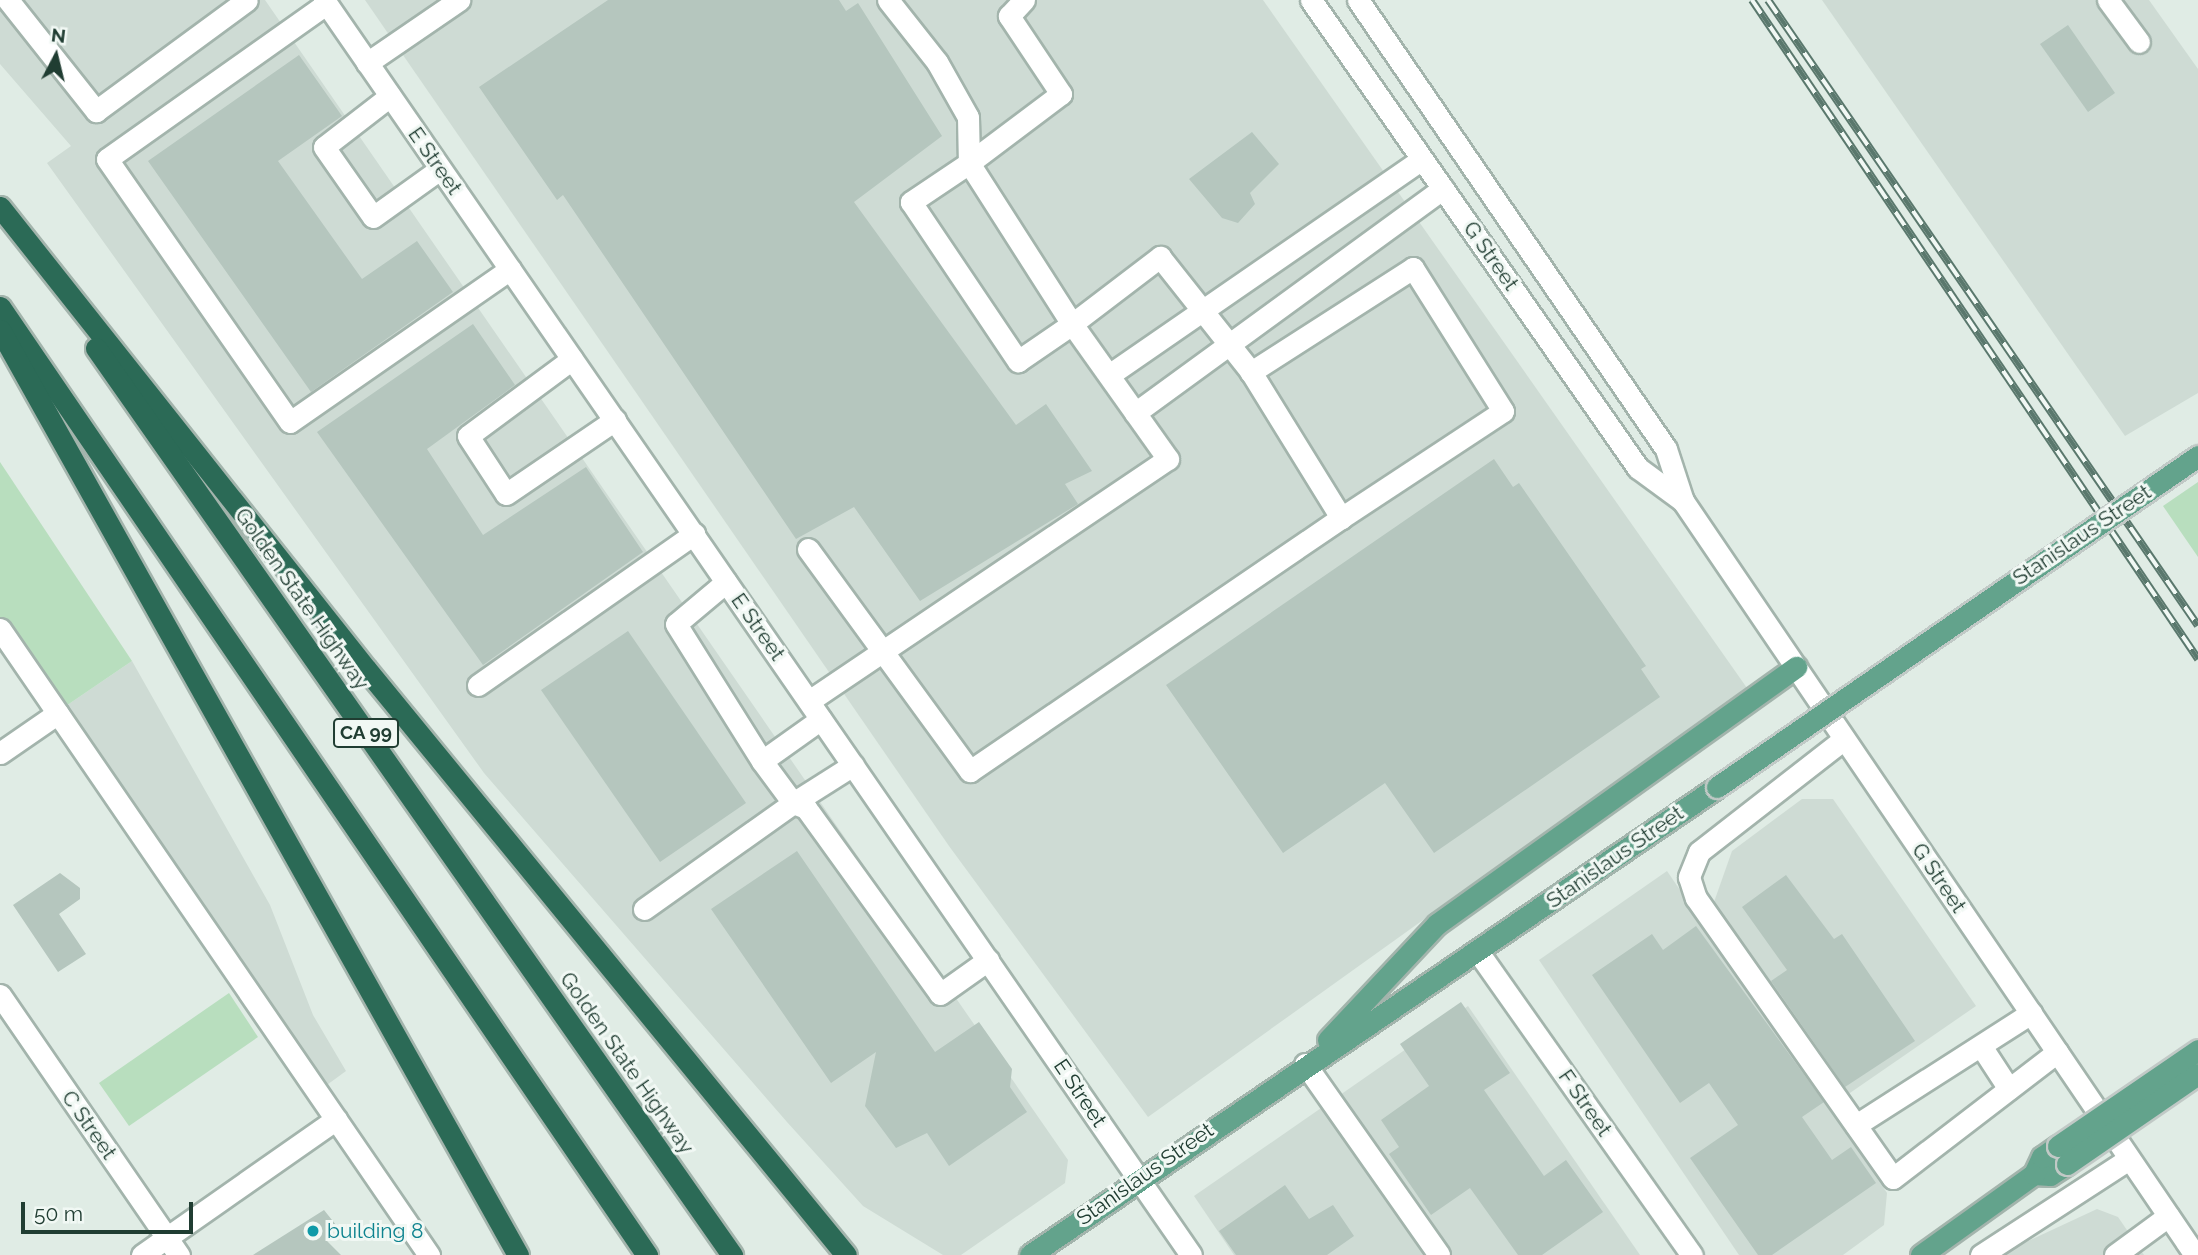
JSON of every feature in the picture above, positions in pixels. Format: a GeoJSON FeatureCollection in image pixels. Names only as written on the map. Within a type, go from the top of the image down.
{"type":"FeatureCollection","features":[{"type":"Feature","properties":{"kind":"highway","name":"Golden State Highway"},"geometry":{"type":"LineString","coordinates":[[0,209],[732,1255]]}},
{"type":"Feature","properties":{"kind":"highway"},"geometry":{"type":"LineString","coordinates":[[0,209],[366,669],[846,1255]]}},
{"type":"Feature","properties":{"kind":"highway","name":"CA 99"},"geometry":{"type":"LineString","coordinates":[[0,307],[648,1255]]}},
{"type":"Feature","properties":{"kind":"highway"},"geometry":{"type":"LineString","coordinates":[[0,330],[518,1255]]}},
{"type":"Feature","properties":{"kind":"main road","name":"Stanislaus Street"},"geometry":{"type":"LineString","coordinates":[[1030,1255],[1137,1178],[1305,1064],[1478,952],[2198,456]]}},
{"type":"Feature","properties":{"kind":"main road"},"geometry":{"type":"LineString","coordinates":[[1305,1064],[1437,924],[1796,667]]}},
{"type":"Feature","properties":{"kind":"main road"},"geometry":{"type":"LineString","coordinates":[[1921,1255],[2034,1174],[2050,1175],[2062,1155],[2198,1050]]}},
{"type":"Feature","properties":{"kind":"main road"},"geometry":{"type":"LineString","coordinates":[[2062,1155],[2198,1074]]}},
{"type":"Feature","properties":{"kind":"street"},"geometry":{"type":"LineString","coordinates":[[8,0],[96,111],[236,3]]}},
{"type":"Feature","properties":{"kind":"street"},"geometry":{"type":"LineString","coordinates":[[367,63],[459,0]]}},
{"type":"Feature","properties":{"kind":"street"},"geometry":{"type":"LineString","coordinates":[[762,761],[884,650],[1168,459],[1072,324],[970,163],[968,117],[937,62],[888,0]]}},
{"type":"Feature","properties":{"kind":"street"},"geometry":{"type":"LineString","coordinates":[[1024,0],[1009,16],[1061,94],[970,163],[911,202],[1018,361],[1160,257],[1204,307],[1251,372],[1341,518]]}},
{"type":"Feature","properties":{"kind":"street","name":"G Street"},"geometry":{"type":"LineString","coordinates":[[1311,0],[1638,468],[1683,500]]}},
{"type":"Feature","properties":{"kind":"street","name":"G Street"},"geometry":{"type":"LineString","coordinates":[[1358,0],[1666,449],[1683,500],[2195,1255]]}},
{"type":"Feature","properties":{"kind":"street"},"geometry":{"type":"LineString","coordinates":[[2108,0],[2139,42]]}},
{"type":"Feature","properties":{"kind":"street"},"geometry":{"type":"LineString","coordinates":[[325,2],[107,159],[290,422],[510,269]]}},
{"type":"Feature","properties":{"kind":"street","name":"E Street"},"geometry":{"type":"LineString","coordinates":[[325,2],[1191,1255]]}},
{"type":"Feature","properties":{"kind":"street"},"geometry":{"type":"LineString","coordinates":[[390,96],[324,147],[373,217],[440,169]]}},
{"type":"Feature","properties":{"kind":"street"},"geometry":{"type":"LineString","coordinates":[[1109,375],[1422,159]]}},
{"type":"Feature","properties":{"kind":"street"},"geometry":{"type":"LineString","coordinates":[[1135,413],[1443,188]]}},
{"type":"Feature","properties":{"kind":"street"},"geometry":{"type":"LineString","coordinates":[[808,549],[884,650],[970,772],[1341,518],[1503,411],[1413,268],[1251,372]]}},
{"type":"Feature","properties":{"kind":"street"},"geometry":{"type":"LineString","coordinates":[[572,359],[468,436],[506,494],[615,420]]}},
{"type":"Feature","properties":{"kind":"street"},"geometry":{"type":"LineString","coordinates":[[478,685],[694,534]]}},
{"type":"Feature","properties":{"kind":"street"},"geometry":{"type":"LineString","coordinates":[[726,582],[676,624],[762,761],[793,803],[806,808],[940,994],[988,960]]}},
{"type":"Feature","properties":{"kind":"street"},"geometry":{"type":"LineString","coordinates":[[0,629],[429,1255]]}},
{"type":"Feature","properties":{"kind":"street"},"geometry":{"type":"LineString","coordinates":[[0,753],[58,713]]}},
{"type":"Feature","properties":{"kind":"street"},"geometry":{"type":"LineString","coordinates":[[1844,739],[1699,852],[1689,877],[1696,898],[1893,1178],[2057,1052]]}},
{"type":"Feature","properties":{"kind":"street"},"geometry":{"type":"LineString","coordinates":[[644,909],[793,803],[853,765]]}},
{"type":"Feature","properties":{"kind":"street","name":"F Street"},"geometry":{"type":"LineString","coordinates":[[1478,952],[1692,1255]]}},
{"type":"Feature","properties":{"kind":"street","name":"C Street"},"geometry":{"type":"LineString","coordinates":[[0,995],[173,1246]]}},
{"type":"Feature","properties":{"kind":"street"},"geometry":{"type":"LineString","coordinates":[[1856,1125],[2031,1013]]}},
{"type":"Feature","properties":{"kind":"street"},"geometry":{"type":"LineString","coordinates":[[1980,1046],[2008,1089]]}},
{"type":"Feature","properties":{"kind":"street"},"geometry":{"type":"LineString","coordinates":[[1305,1064],[1439,1255]]}},
{"type":"Feature","properties":{"kind":"street"},"geometry":{"type":"LineString","coordinates":[[142,1255],[173,1246],[336,1119]]}},
{"type":"Feature","properties":{"kind":"street"},"geometry":{"type":"LineString","coordinates":[[1981,1255],[2129,1159]]}},
{"type":"Feature","properties":{"kind":"street"},"geometry":{"type":"LineString","coordinates":[[2115,1255],[2168,1216]]}},
{"type":"Feature","properties":{"kind":"shaded area"},"geometry":{"type":"Polygon","coordinates":[[[0,0],[265,0],[1068,1160],[1065,1183],[961,1255],[943,1255],[863,1206],[787,1122],[484,773],[47,163],[71,146],[0,64],[0,0]]]}},
{"type":"Feature","properties":{"kind":"shaded area"},"geometry":{"type":"Polygon","coordinates":[[[365,0],[1263,0],[1747,688],[1148,1117],[949,846],[365,0]]]}},
{"type":"Feature","properties":{"kind":"shaded area"},"geometry":{"type":"Polygon","coordinates":[[[1822,0],[2149,0],[2198,69],[2198,393],[2125,436],[1822,0]]]}},
{"type":"Feature","properties":{"kind":"shaded area"},"geometry":{"type":"Polygon","coordinates":[[[132,661],[270,905],[313,1015],[346,1071],[320,1090],[60,710],[132,661]]]}},
{"type":"Feature","properties":{"kind":"shaded area"},"geometry":{"type":"Polygon","coordinates":[[[1802,799],[1833,799],[1976,1006],[1847,1095],[1714,902],[1732,851],[1802,799]]]}},
{"type":"Feature","properties":{"kind":"shaded area"},"geometry":{"type":"Polygon","coordinates":[[[1667,871],[1887,1193],[1884,1225],[1843,1255],[1739,1255],[1539,960],[1667,871]]]}},
{"type":"Feature","properties":{"kind":"shaded area"},"geometry":{"type":"Polygon","coordinates":[[[1468,1006],[1640,1255],[1450,1255],[1340,1095],[1468,1006]]]}},
{"type":"Feature","properties":{"kind":"shaded area"},"geometry":{"type":"Polygon","coordinates":[[[1324,1106],[1425,1255],[1234,1255],[1194,1196],[1324,1106]]]}},
{"type":"Feature","properties":{"kind":"shaded area"},"geometry":{"type":"Polygon","coordinates":[[[2097,1209],[2118,1217],[2144,1255],[1998,1255],[2097,1209]]]}},
{"type":"Feature","properties":{"kind":"green space"},"geometry":{"type":"Polygon","coordinates":[[[0,462],[132,661],[60,710],[0,626],[0,462]]]}},
{"type":"Feature","properties":{"kind":"green space"},"geometry":{"type":"Polygon","coordinates":[[[2198,482],[2198,557],[2163,506],[2198,482]]]}},
{"type":"Feature","properties":{"kind":"green space"},"geometry":{"type":"Polygon","coordinates":[[[229,993],[258,1037],[129,1126],[99,1083],[229,993]]]}},
{"type":"Feature","properties":{"kind":"building"},"geometry":{"type":"Polygon","coordinates":[[[608,0],[839,0],[846,11],[858,3],[942,136],[854,202],[1016,425],[1046,404],[1092,471],[1065,484],[1078,504],[920,601],[854,507],[796,539],[563,195],[557,200],[479,87],[608,0]]]}},
{"type":"Feature","properties":{"kind":"building"},"geometry":{"type":"Polygon","coordinates":[[[2068,25],[2115,93],[2088,112],[2040,44],[2068,25]]]}},
{"type":"Feature","properties":{"kind":"building"},"geometry":{"type":"Polygon","coordinates":[[[299,55],[342,116],[278,161],[362,279],[417,241],[453,292],[311,392],[148,161],[299,55]]]}},
{"type":"Feature","properties":{"kind":"building"},"geometry":{"type":"Polygon","coordinates":[[[1252,132],[1279,164],[1250,193],[1255,204],[1238,223],[1222,218],[1189,179],[1252,132]]]}},
{"type":"Feature","properties":{"kind":"building"},"geometry":{"type":"Polygon","coordinates":[[[473,324],[515,385],[427,449],[483,535],[586,467],[643,552],[483,665],[317,432],[473,324]]]}},
{"type":"Feature","properties":{"kind":"building"},"geometry":{"type":"Polygon","coordinates":[[[1494,459],[1513,487],[1519,483],[1646,666],[1641,669],[1660,697],[1434,853],[1385,783],[1283,853],[1166,685],[1494,459]]]}},
{"type":"Feature","properties":{"kind":"building"},"geometry":{"type":"Polygon","coordinates":[[[628,631],[746,803],[660,862],[541,690],[628,631]]]}},
{"type":"Feature","properties":{"kind":"building"},"geometry":{"type":"Polygon","coordinates":[[[797,851],[935,1052],[979,1022],[1012,1069],[1010,1087],[1027,1112],[949,1166],[927,1133],[896,1148],[865,1106],[876,1052],[831,1083],[711,909],[797,851]]]}},
{"type":"Feature","properties":{"kind":"building"},"geometry":{"type":"Polygon","coordinates":[[[60,873],[80,888],[80,899],[59,914],[86,954],[58,972],[13,905],[60,873]]]}},
{"type":"Feature","properties":{"kind":"building"},"geometry":{"type":"Polygon","coordinates":[[[1786,875],[1834,939],[1842,934],[1915,1041],[1845,1087],[1771,981],[1787,970],[1742,907],[1786,875]]]}},
{"type":"Feature","properties":{"kind":"building"},"geometry":{"type":"Polygon","coordinates":[[[1696,926],[1824,1102],[1802,1117],[1832,1160],[1851,1147],[1876,1183],[1772,1255],[1758,1255],[1690,1158],[1738,1125],[1709,1083],[1680,1103],[1592,975],[1652,934],[1663,950],[1696,926]]]}},
{"type":"Feature","properties":{"kind":"building"},"geometry":{"type":"Polygon","coordinates":[[[1461,1002],[1510,1073],[1484,1090],[1544,1176],[1566,1160],[1603,1212],[1542,1255],[1518,1255],[1470,1188],[1431,1215],[1389,1154],[1399,1147],[1381,1120],[1429,1086],[1400,1044],[1461,1002]]]}},
{"type":"Feature","properties":{"kind":"building"},"geometry":{"type":"Polygon","coordinates":[[[1285,1185],[1309,1219],[1333,1205],[1354,1236],[1327,1255],[1236,1255],[1219,1231],[1285,1185]]]}},
{"type":"Feature","properties":{"kind":"building"},"geometry":{"type":"Polygon","coordinates":[[[324,1210],[336,1225],[327,1241],[341,1255],[253,1255],[324,1210]]]}},
{"type":"Feature","properties":{"kind":"railway"},"geometry":{"type":"LineString","coordinates":[[1752,0],[2198,659]]}},
{"type":"Feature","properties":{"kind":"railway"},"geometry":{"type":"LineString","coordinates":[[1768,0],[2198,626]]}},
{"type":"Feature","properties":{"kind":"place","name":"building 8"},"geometry":{"type":"Point","coordinates":[313,1231]}}]}
